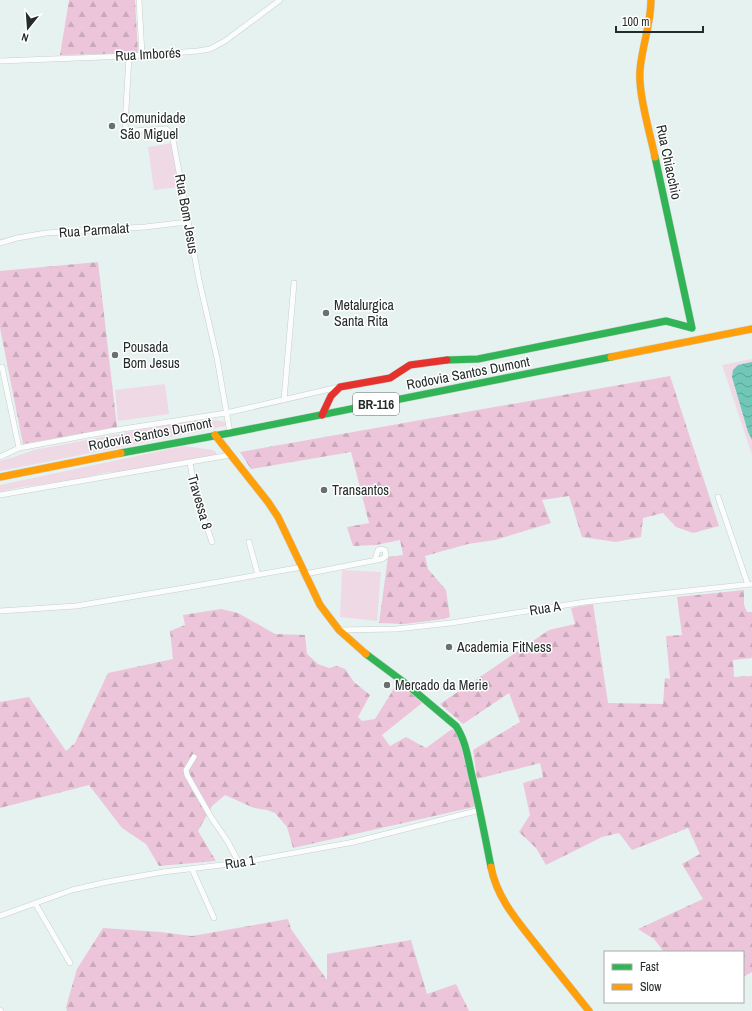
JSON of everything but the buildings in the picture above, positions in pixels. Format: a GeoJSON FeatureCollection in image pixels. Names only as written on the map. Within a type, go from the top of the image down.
{"type":"FeatureCollection","features":[{"type":"Feature","properties":{"kind":"main road","name":"Rua Chiacchio"},"geometry":{"type":"LineString","coordinates":[[340,387],[390,378],[407,367],[417,364],[436,361],[478,359],[664,322],[692,328],[642,94],[640,70],[651,13],[651,0]]}},
{"type":"Feature","properties":{"kind":"main road","name":"Rodovia Santos Dumont"},"geometry":{"type":"LineString","coordinates":[[0,477],[322,415],[752,329]]}},
{"type":"Feature","properties":{"kind":"main road"},"geometry":{"type":"LineString","coordinates":[[322,415],[331,396],[340,387]]}},
{"type":"Feature","properties":{"kind":"main road"},"geometry":{"type":"LineString","coordinates":[[215,435],[278,518],[290,540],[320,605],[339,630],[361,650],[404,682],[456,726],[460,732],[480,810],[492,872],[504,901],[589,1011]]}},
{"type":"Feature","properties":{"kind":"street"},"geometry":{"type":"LineString","coordinates":[[139,0],[142,55]]}},
{"type":"Feature","properties":{"kind":"street","name":"Rua Imborés"},"geometry":{"type":"LineString","coordinates":[[0,61],[129,56],[210,49],[225,41],[280,0]]}},
{"type":"Feature","properties":{"kind":"street","name":"Rua Bom Jesus"},"geometry":{"type":"LineString","coordinates":[[129,56],[126,129],[132,131],[162,129],[172,134],[199,280],[217,358],[230,433]]}},
{"type":"Feature","properties":{"kind":"street","name":"Rua Parmalat"},"geometry":{"type":"LineString","coordinates":[[0,243],[17,238],[46,233],[188,222]]}},
{"type":"Feature","properties":{"kind":"street"},"geometry":{"type":"LineString","coordinates":[[284,400],[294,283]]}},
{"type":"Feature","properties":{"kind":"street"},"geometry":{"type":"LineString","coordinates":[[2,367],[19,448]]}},
{"type":"Feature","properties":{"kind":"street"},"geometry":{"type":"LineString","coordinates":[[0,457],[19,448],[110,431],[226,413],[340,387]]}},
{"type":"Feature","properties":{"kind":"street"},"geometry":{"type":"LineString","coordinates":[[0,495],[230,455]]}},
{"type":"Feature","properties":{"kind":"street","name":"Travessa 8"},"geometry":{"type":"LineString","coordinates":[[190,462],[194,489],[212,542]]}},
{"type":"Feature","properties":{"kind":"street"},"geometry":{"type":"LineString","coordinates":[[718,497],[750,585]]}},
{"type":"Feature","properties":{"kind":"street"},"geometry":{"type":"LineString","coordinates":[[249,542],[258,575]]}},
{"type":"Feature","properties":{"kind":"street"},"geometry":{"type":"LineString","coordinates":[[0,611],[76,606],[258,575],[303,571],[376,560]]}},
{"type":"Feature","properties":{"kind":"street","name":"Rua A"},"geometry":{"type":"LineString","coordinates":[[339,630],[396,629],[444,624],[585,602],[750,585]]}},
{"type":"Feature","properties":{"kind":"street"},"geometry":{"type":"LineString","coordinates":[[194,757],[187,767],[186,772],[239,863]]}},
{"type":"Feature","properties":{"kind":"street","name":"Rua 1"},"geometry":{"type":"LineString","coordinates":[[0,916],[72,890],[107,882],[239,863],[354,842],[480,810]]}},
{"type":"Feature","properties":{"kind":"street"},"geometry":{"type":"LineString","coordinates":[[192,869],[214,918]]}},
{"type":"Feature","properties":{"kind":"street"},"geometry":{"type":"LineString","coordinates":[[34,903],[70,963]]}},
{"type":"Feature","properties":{"kind":"shaded area"},"geometry":{"type":"Polygon","coordinates":[[[173,143],[179,187],[154,190],[148,147],[173,143]]]}},
{"type":"Feature","properties":{"kind":"shaded area"},"geometry":{"type":"Polygon","coordinates":[[[752,359],[752,455],[722,365],[752,359]]]}},
{"type":"Feature","properties":{"kind":"shaded area"},"geometry":{"type":"Polygon","coordinates":[[[165,384],[169,414],[118,421],[115,390],[165,384]]]}},
{"type":"Feature","properties":{"kind":"shaded area"},"geometry":{"type":"Polygon","coordinates":[[[208,419],[226,422],[227,424],[226,426],[0,471],[0,461],[34,450],[170,424],[208,419]]]}},
{"type":"Feature","properties":{"kind":"shaded area"},"geometry":{"type":"Polygon","coordinates":[[[184,446],[213,450],[216,452],[216,455],[192,461],[123,473],[111,472],[74,480],[27,486],[0,492],[0,485],[184,446]]]}},
{"type":"Feature","properties":{"kind":"shaded area"},"geometry":{"type":"Polygon","coordinates":[[[342,570],[381,572],[377,621],[340,617],[342,570]]]}},
{"type":"Feature","properties":{"kind":"green space"},"geometry":{"type":"Polygon","coordinates":[[[69,0],[135,0],[138,53],[60,55],[69,0]]]}},
{"type":"Feature","properties":{"kind":"green space"},"geometry":{"type":"Polygon","coordinates":[[[98,262],[117,427],[23,444],[0,328],[0,271],[98,262]]]}},
{"type":"Feature","properties":{"kind":"green space"},"geometry":{"type":"Polygon","coordinates":[[[670,376],[719,526],[693,533],[676,527],[663,513],[643,518],[641,537],[616,542],[582,537],[569,496],[542,500],[551,523],[495,540],[468,544],[425,556],[428,569],[446,590],[450,617],[444,619],[405,624],[379,623],[388,557],[403,555],[400,540],[376,545],[353,546],[347,527],[369,523],[351,452],[251,469],[240,452],[670,376]]]}},
{"type":"Feature","properties":{"kind":"green space"},"geometry":{"type":"Polygon","coordinates":[[[744,590],[744,605],[747,612],[752,612],[752,658],[733,660],[734,677],[752,676],[752,972],[744,976],[744,951],[663,951],[654,939],[638,929],[703,899],[682,864],[700,854],[688,828],[632,850],[619,833],[602,837],[546,865],[536,848],[519,832],[530,815],[523,783],[543,777],[540,763],[477,779],[473,750],[520,722],[509,693],[463,724],[440,704],[549,630],[575,624],[571,608],[593,604],[608,703],[663,704],[665,678],[670,679],[666,636],[682,635],[677,597],[744,590]]]}},
{"type":"Feature","properties":{"kind":"green space"},"geometry":{"type":"Polygon","coordinates":[[[221,609],[238,613],[275,634],[305,635],[307,654],[318,664],[329,668],[337,666],[345,669],[354,682],[370,695],[358,717],[362,721],[375,719],[398,682],[422,703],[382,735],[390,746],[406,737],[426,748],[452,729],[458,735],[476,803],[474,807],[293,848],[287,827],[275,813],[254,808],[225,795],[212,806],[198,831],[216,861],[159,866],[146,844],[122,828],[89,785],[0,808],[0,702],[29,697],[66,751],[75,743],[108,673],[173,659],[170,631],[185,625],[183,615],[221,609]]]}},
{"type":"Feature","properties":{"kind":"green space"},"geometry":{"type":"Polygon","coordinates":[[[288,919],[291,929],[327,980],[327,954],[411,940],[427,994],[456,984],[469,1011],[67,1011],[66,1007],[77,969],[103,928],[192,936],[288,919]]]}},
{"type":"Feature","properties":{"kind":"water"},"geometry":{"type":"Polygon","coordinates":[[[752,362],[752,440],[748,432],[732,377],[733,370],[738,365],[752,362]]]}},
{"type":"Feature","properties":{"kind":"traffic: fast"},"geometry":{"type":"LineString","coordinates":[[447,360],[478,359],[666,321],[692,328],[655,157]]}},
{"type":"Feature","properties":{"kind":"traffic: fast"},"geometry":{"type":"LineString","coordinates":[[121,453],[230,433],[611,357]]}},
{"type":"Feature","properties":{"kind":"traffic: fast"},"geometry":{"type":"LineString","coordinates":[[366,654],[405,683],[456,726],[468,757],[491,867]]}},
{"type":"Feature","properties":{"kind":"traffic: slow"},"geometry":{"type":"LineString","coordinates":[[651,0],[650,18],[641,61],[640,79],[645,113],[655,157]]}},
{"type":"Feature","properties":{"kind":"traffic: slow"},"geometry":{"type":"LineString","coordinates":[[611,357],[752,329]]}},
{"type":"Feature","properties":{"kind":"traffic: slow"},"geometry":{"type":"LineString","coordinates":[[215,435],[268,502],[278,517],[320,605],[339,630],[366,654]]}},
{"type":"Feature","properties":{"kind":"traffic: slow"},"geometry":{"type":"LineString","coordinates":[[0,477],[121,453]]}},
{"type":"Feature","properties":{"kind":"traffic: slow"},"geometry":{"type":"LineString","coordinates":[[491,867],[494,879],[511,912],[589,1011]]}},
{"type":"Feature","properties":{"kind":"traffic: jam"},"geometry":{"type":"LineString","coordinates":[[322,415],[331,396],[340,387],[390,378],[410,365],[447,360]]}},
{"type":"Feature","properties":{"kind":"place","name":"Comunidade São Miguel"},"geometry":{"type":"Point","coordinates":[112,126]}},
{"type":"Feature","properties":{"kind":"place","name":"Metalurgica Santa Rita"},"geometry":{"type":"Point","coordinates":[326,313]}},
{"type":"Feature","properties":{"kind":"place","name":"Pousada Bom Jesus"},"geometry":{"type":"Point","coordinates":[115,355]}},
{"type":"Feature","properties":{"kind":"place","name":"Transantos"},"geometry":{"type":"Point","coordinates":[324,490]}},
{"type":"Feature","properties":{"kind":"place","name":"Academia FitNess"},"geometry":{"type":"Point","coordinates":[449,647]}},
{"type":"Feature","properties":{"kind":"place","name":"Mercado da Merie"},"geometry":{"type":"Point","coordinates":[387,685]}}]}
